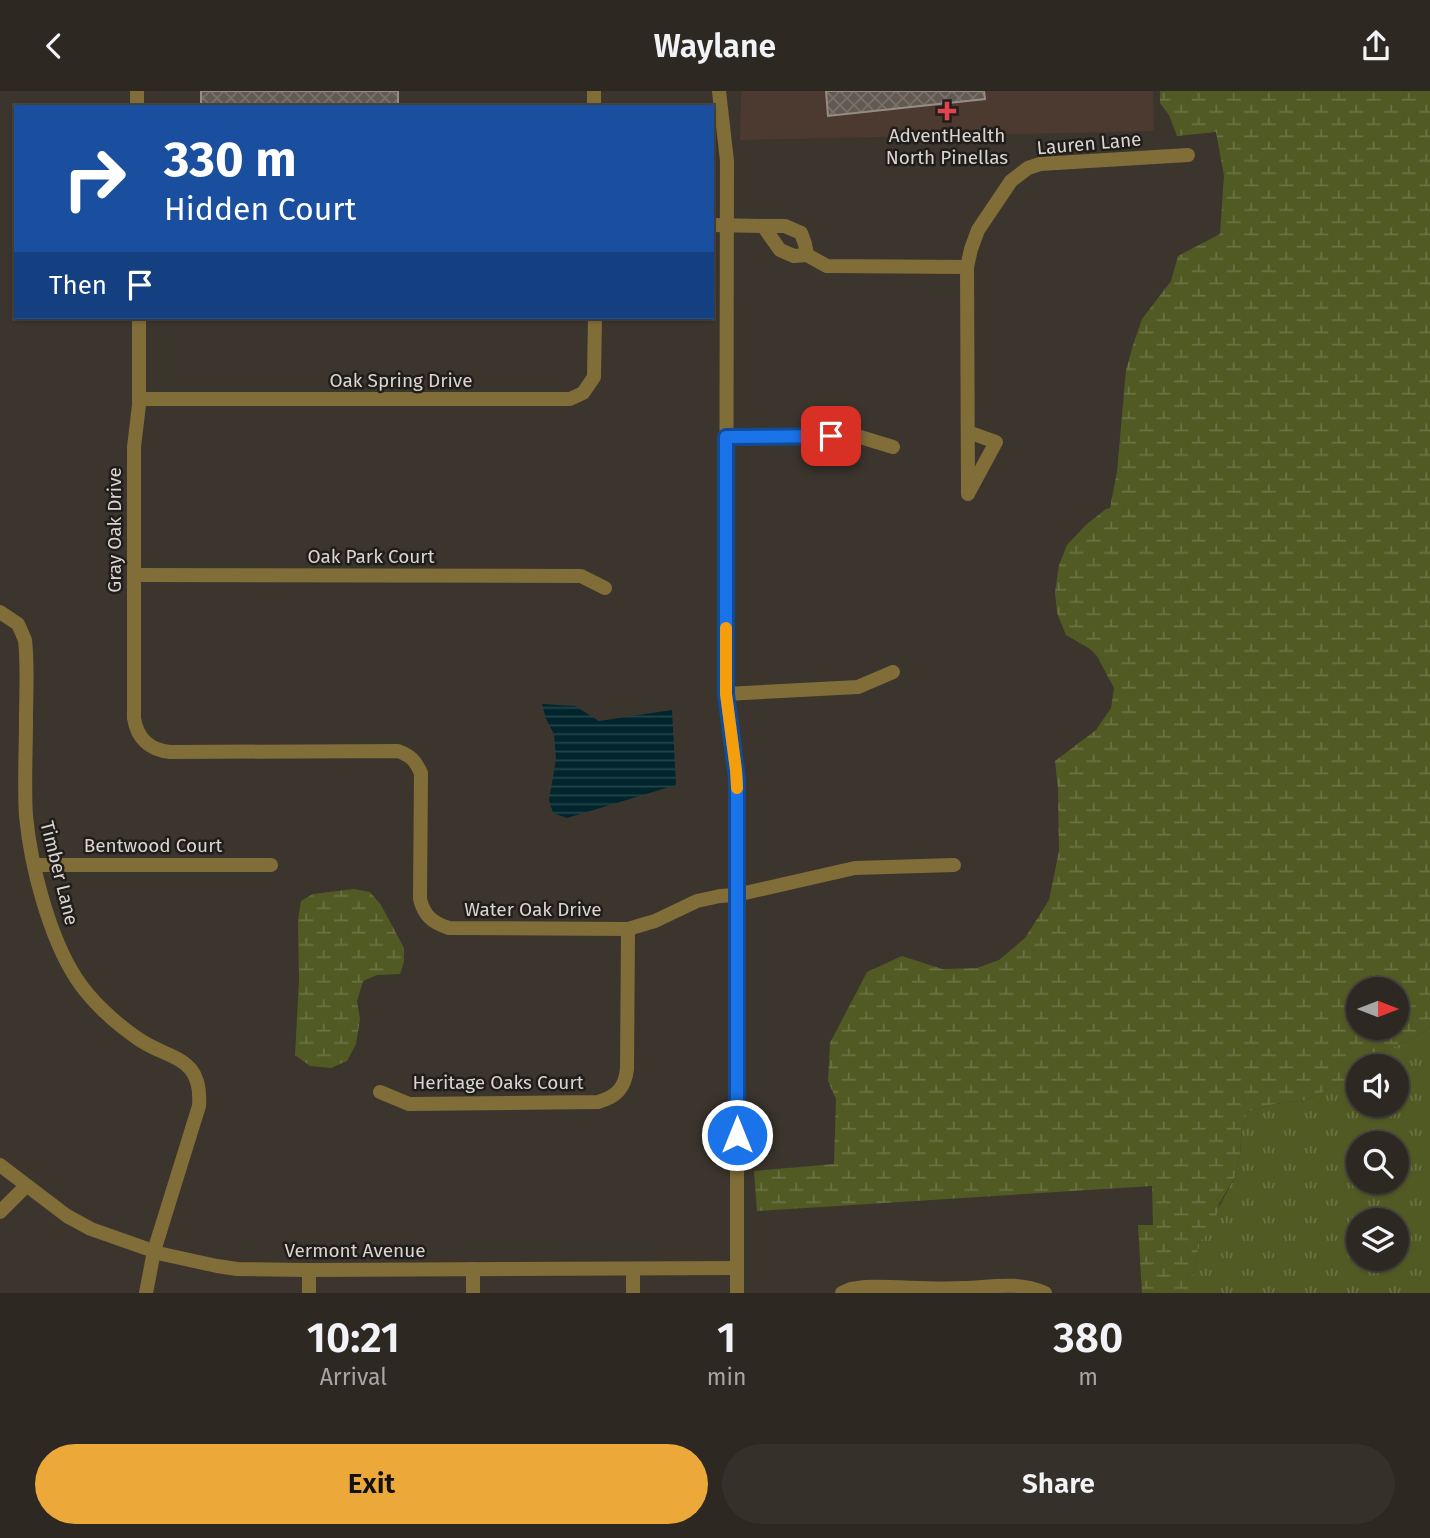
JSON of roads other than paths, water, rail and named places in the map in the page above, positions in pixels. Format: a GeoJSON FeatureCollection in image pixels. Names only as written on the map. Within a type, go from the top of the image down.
{"type":"FeatureCollection","features":[{"type":"Feature","properties":{"kind":"street"},"geometry":{"type":"LineString","coordinates":[[719,91],[727,145],[720,225],[726,437],[726,694],[737,779],[737,1293]]}},
{"type":"Feature","properties":{"kind":"street","name":"Lauren Lane"},"geometry":{"type":"LineString","coordinates":[[968,432],[967,267],[978,230],[1011,181],[1028,168],[1040,164],[1188,155]]}},
{"type":"Feature","properties":{"kind":"street"},"geometry":{"type":"LineString","coordinates":[[720,225],[785,226],[801,233],[807,255]]}},
{"type":"Feature","properties":{"kind":"street"},"geometry":{"type":"LineString","coordinates":[[763,226],[780,250],[794,256],[807,255],[827,266],[967,267]]}},
{"type":"Feature","properties":{"kind":"street","name":"Gray Oak Drive"},"geometry":{"type":"LineString","coordinates":[[139,319],[139,399],[134,447],[134,717],[137,732],[144,741]]}},
{"type":"Feature","properties":{"kind":"street","name":"Oak Spring Drive"},"geometry":{"type":"LineString","coordinates":[[139,399],[570,399],[583,393],[594,377],[594,319]]}},
{"type":"Feature","properties":{"kind":"street"},"geometry":{"type":"LineString","coordinates":[[726,437],[857,436],[893,447]]}},
{"type":"Feature","properties":{"kind":"street","name":"Oak Park Court"},"geometry":{"type":"LineString","coordinates":[[134,575],[580,576],[605,588]]}},
{"type":"Feature","properties":{"kind":"street","name":"Timber Lane"},"geometry":{"type":"LineString","coordinates":[[0,613],[18,624],[25,641],[26,813],[50,926],[79,983],[120,1025],[143,1042],[183,1061],[195,1076],[199,1106],[154,1251],[146,1293]]}},
{"type":"Feature","properties":{"kind":"street"},"geometry":{"type":"LineString","coordinates":[[726,694],[859,687],[893,671]]}},
{"type":"Feature","properties":{"kind":"street","name":"Water Oak Drive"},"geometry":{"type":"LineString","coordinates":[[144,741],[156,749],[170,752],[398,751],[409,755],[416,761],[421,773],[420,899],[430,920],[449,928],[628,929],[655,921],[697,901],[736,895],[855,868],[954,865]]}},
{"type":"Feature","properties":{"kind":"street","name":"Bentwood Court"},"geometry":{"type":"LineString","coordinates":[[35,865],[271,865]]}},
{"type":"Feature","properties":{"kind":"street","name":"Heritage Oaks Court"},"geometry":{"type":"LineString","coordinates":[[380,1092],[410,1104],[598,1102],[614,1095],[623,1085],[627,1069],[628,929]]}},
{"type":"Feature","properties":{"kind":"street","name":"Vermont Avenue"},"geometry":{"type":"LineString","coordinates":[[0,1165],[26,1186],[91,1229],[154,1251],[226,1268],[737,1268]]}},
{"type":"Feature","properties":{"kind":"street"},"geometry":{"type":"LineString","coordinates":[[0,1212],[26,1186]]}},
{"type":"Feature","properties":{"kind":"street"},"geometry":{"type":"LineString","coordinates":[[473,1269],[473,1293]]}},
{"type":"Feature","properties":{"kind":"street"},"geometry":{"type":"LineString","coordinates":[[633,1269],[633,1293]]}},
{"type":"Feature","properties":{"kind":"street"},"geometry":{"type":"LineString","coordinates":[[309,1270],[309,1293]]}},
{"type":"Feature","properties":{"kind":"street"},"geometry":{"type":"LineString","coordinates":[[842,1293],[865,1287],[965,1289],[1013,1285],[1045,1293]]}},
{"type":"Feature","properties":{"kind":"water"},"geometry":{"type":"Polygon","coordinates":[[[542,704],[575,706],[599,721],[672,710],[676,785],[567,818],[553,813],[549,800],[556,759],[554,734],[542,704]]]}},
{"type":"Feature","properties":{"kind":"place","name":"AdventHealth North Pinellas"},"geometry":{"type":"Point","coordinates":[947,111]}}]}
